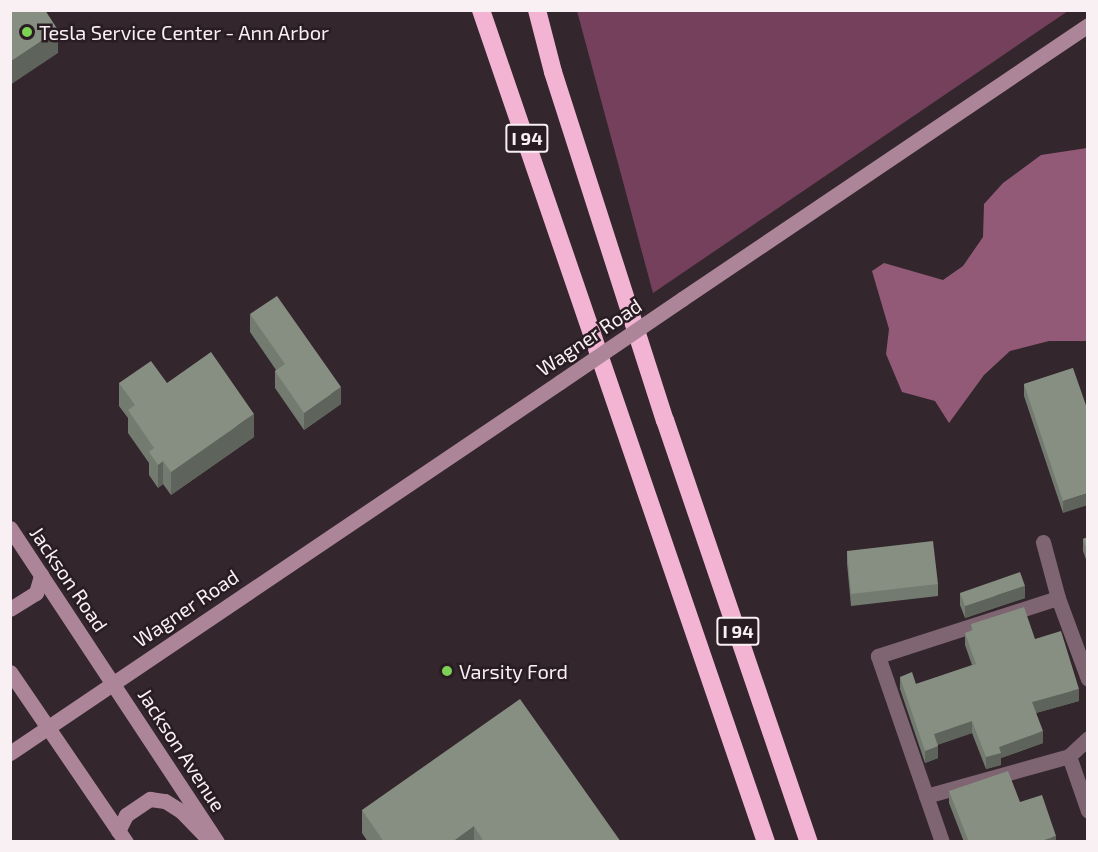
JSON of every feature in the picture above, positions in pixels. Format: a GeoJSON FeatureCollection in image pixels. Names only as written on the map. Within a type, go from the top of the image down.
{"type":"FeatureCollection","features":[{"type":"Feature","properties":{"kind":"highway","name":"I 94"},"geometry":{"type":"LineString","coordinates":[[481,10],[766,841]]}},
{"type":"Feature","properties":{"kind":"highway","name":"I 94"},"geometry":{"type":"LineString","coordinates":[[537,10],[553,72],[662,409],[809,842]]}},
{"type":"Feature","properties":{"kind":"main road","name":"Wagner Road"},"geometry":{"type":"LineString","coordinates":[[10,753],[1088,24]]}},
{"type":"Feature","properties":{"kind":"main road","name":"Jackson Road"},"geometry":{"type":"LineString","coordinates":[[10,528],[113,682]]}},
{"type":"Feature","properties":{"kind":"main road"},"geometry":{"type":"LineString","coordinates":[[10,609],[36,593],[41,575]]}},
{"type":"Feature","properties":{"kind":"main road"},"geometry":{"type":"LineString","coordinates":[[10,672],[122,836]]}},
{"type":"Feature","properties":{"kind":"main road","name":"Jackson Avenue"},"geometry":{"type":"LineString","coordinates":[[113,682],[217,842]]}},
{"type":"Feature","properties":{"kind":"main road"},"geometry":{"type":"LineString","coordinates":[[122,836],[126,815],[150,799],[165,801],[181,811],[210,842]]}},
{"type":"Feature","properties":{"kind":"street"},"geometry":{"type":"LineString","coordinates":[[1043,542],[1058,598],[1088,679]]}},
{"type":"Feature","properties":{"kind":"street"},"geometry":{"type":"LineString","coordinates":[[942,842],[878,656],[1058,598]]}},
{"type":"Feature","properties":{"kind":"street"},"geometry":{"type":"LineString","coordinates":[[926,796],[1069,756],[1088,738]]}},
{"type":"Feature","properties":{"kind":"street"},"geometry":{"type":"LineString","coordinates":[[1069,756],[1088,811]]}},
{"type":"Feature","properties":{"kind":"shaded area"},"geometry":{"type":"Polygon","coordinates":[[[577,10],[1068,11],[653,293],[577,10]]]}},
{"type":"Feature","properties":{"kind":"shaded area"},"geometry":{"type":"Polygon","coordinates":[[[1087,148],[1087,341],[1049,341],[1010,351],[984,375],[949,423],[935,401],[902,392],[886,354],[889,329],[872,271],[884,263],[943,280],[963,266],[983,237],[984,204],[1003,183],[1041,155],[1087,148]]]}},
{"type":"Feature","properties":{"kind":"building"},"geometry":{"type":"Polygon","coordinates":[[[10,10],[45,10],[58,30],[10,62],[10,10]]]}},
{"type":"Feature","properties":{"kind":"building"},"geometry":{"type":"Polygon","coordinates":[[[277,296],[341,387],[304,413],[275,371],[285,364],[250,314],[277,296]]]}},
{"type":"Feature","properties":{"kind":"building"},"geometry":{"type":"Polygon","coordinates":[[[211,352],[254,414],[171,472],[163,461],[158,465],[149,452],[154,448],[128,410],[135,405],[119,383],[151,361],[167,383],[211,352]]]}},
{"type":"Feature","properties":{"kind":"building"},"geometry":{"type":"Polygon","coordinates":[[[1073,368],[1088,411],[1088,493],[1063,501],[1024,384],[1073,368]]]}},
{"type":"Feature","properties":{"kind":"building"},"geometry":{"type":"Polygon","coordinates":[[[1088,537],[1088,553],[1083,539],[1088,537]]]}},
{"type":"Feature","properties":{"kind":"building"},"geometry":{"type":"Polygon","coordinates":[[[933,541],[938,584],[851,594],[847,551],[933,541]]]}},
{"type":"Feature","properties":{"kind":"building"},"geometry":{"type":"Polygon","coordinates":[[[1020,572],[1025,586],[965,606],[960,593],[1020,572]]]}},
{"type":"Feature","properties":{"kind":"building"},"geometry":{"type":"Polygon","coordinates":[[[1024,607],[1035,639],[1061,631],[1079,689],[1032,702],[1043,731],[999,747],[1001,753],[986,757],[972,721],[934,734],[938,746],[925,751],[900,677],[912,672],[916,684],[976,664],[965,633],[973,630],[971,624],[1024,607]]]}},
{"type":"Feature","properties":{"kind":"building"},"geometry":{"type":"Polygon","coordinates":[[[520,699],[621,842],[484,842],[474,826],[452,842],[384,842],[362,810],[520,699]]]}},
{"type":"Feature","properties":{"kind":"building"},"geometry":{"type":"Polygon","coordinates":[[[1008,771],[1020,802],[1042,795],[1056,836],[1038,842],[969,842],[949,791],[1008,771]]]}},
{"type":"Feature","properties":{"kind":"place","name":"Tesla Service Center - Ann Arbor"},"geometry":{"type":"Point","coordinates":[27,32]}},
{"type":"Feature","properties":{"kind":"place","name":"Varsity Ford"},"geometry":{"type":"Point","coordinates":[447,671]}}]}
